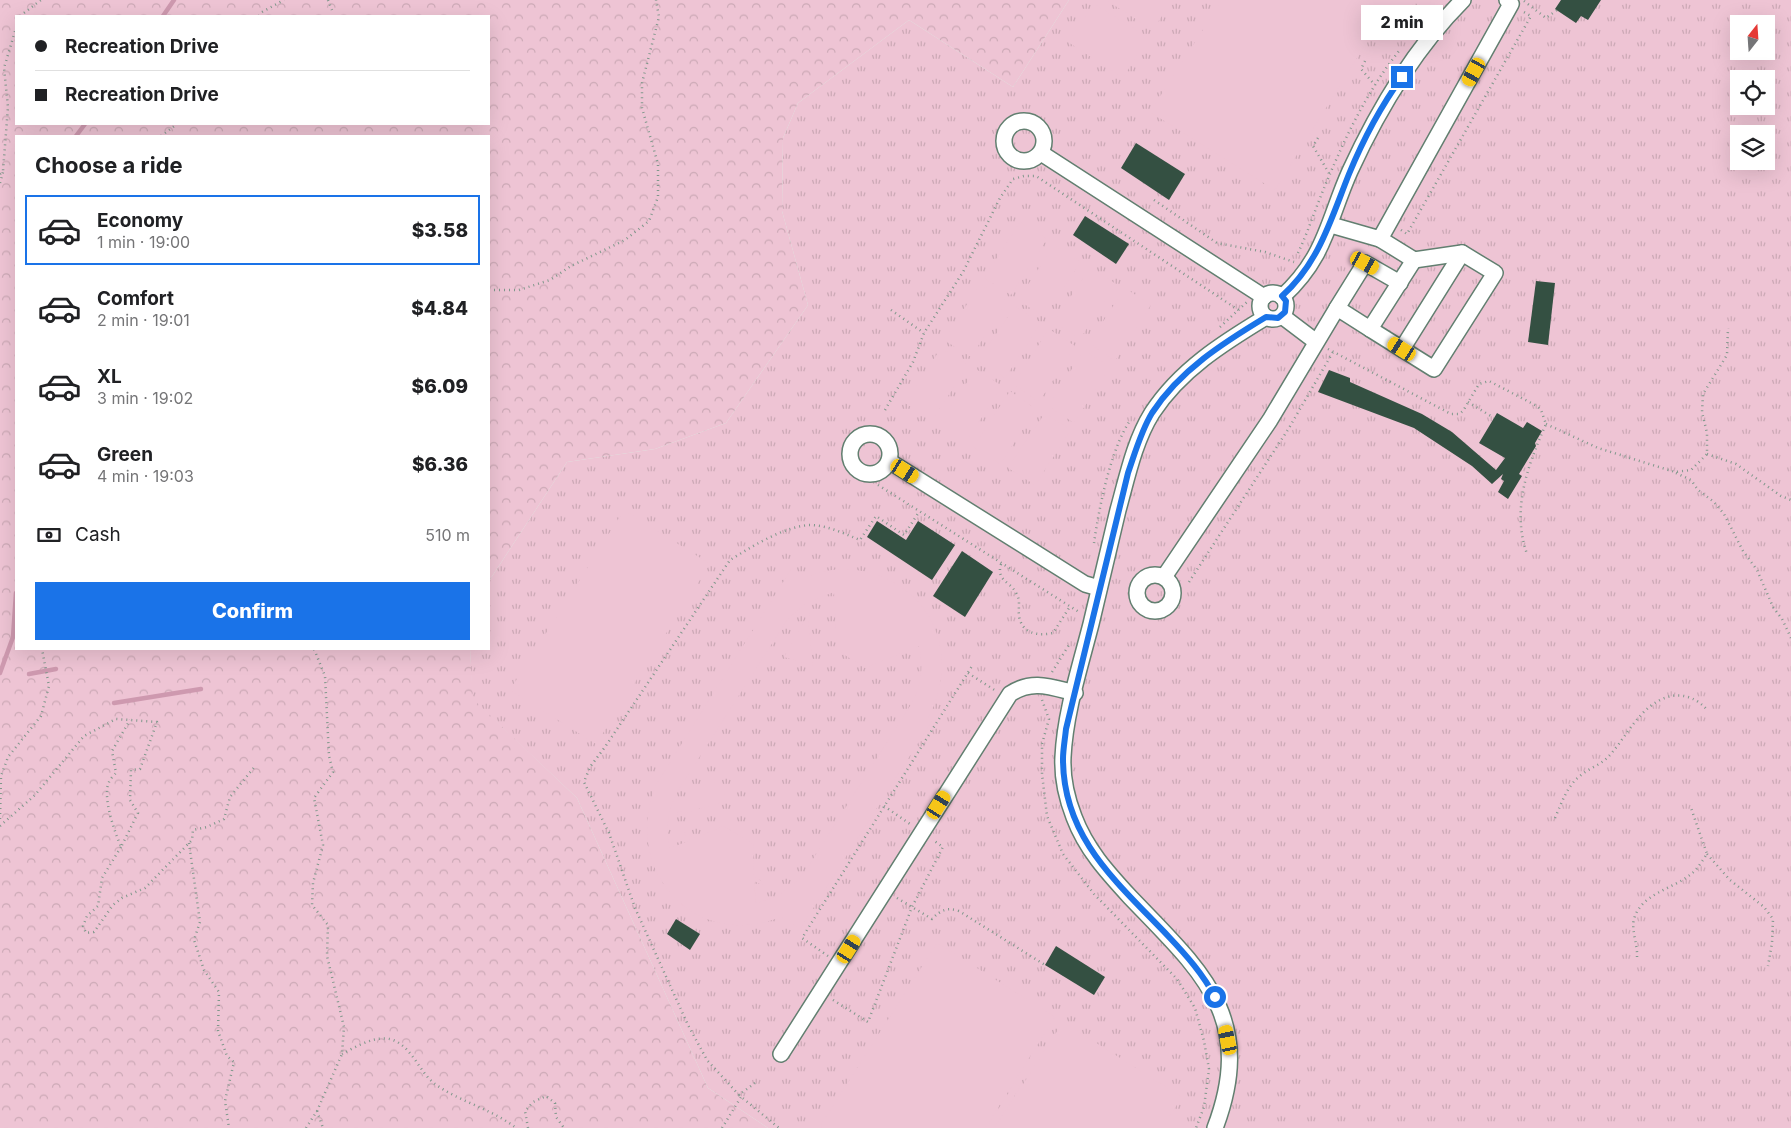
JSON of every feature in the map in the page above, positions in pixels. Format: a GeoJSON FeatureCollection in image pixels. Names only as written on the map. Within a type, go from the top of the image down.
{"type":"FeatureCollection","features":[{"type":"Feature","properties":{"kind":"street"},"geometry":{"type":"LineString","coordinates":[[1282,296],[1298,282],[1307,269],[1331,225],[1349,174],[1392,90],[1421,49],[1463,0]]}},
{"type":"Feature","properties":{"kind":"street"},"geometry":{"type":"LineString","coordinates":[[1380,239],[1514,2]]}},
{"type":"Feature","properties":{"kind":"street"},"geometry":{"type":"LineString","coordinates":[[1040,153],[1264,297]]}},
{"type":"Feature","properties":{"kind":"street"},"geometry":{"type":"LineString","coordinates":[[1331,225],[1380,239],[1414,260],[1462,253],[1495,273],[1434,369],[1336,308]]}},
{"type":"Feature","properties":{"kind":"street"},"geometry":{"type":"LineString","coordinates":[[1402,349],[1462,253]]}},
{"type":"Feature","properties":{"kind":"street"},"geometry":{"type":"LineString","coordinates":[[1370,329],[1414,260]]}},
{"type":"Feature","properties":{"kind":"street"},"geometry":{"type":"LineString","coordinates":[[1164,576],[1270,420],[1315,342],[1365,263],[1400,283]]}},
{"type":"Feature","properties":{"kind":"street"},"geometry":{"type":"LineString","coordinates":[[1273,293],[1282,296],[1287,307],[1282,316],[1274,319],[1266,317],[1260,307],[1264,297],[1273,293]]}},
{"type":"Feature","properties":{"kind":"street"},"geometry":{"type":"LineString","coordinates":[[1282,316],[1315,342]]}},
{"type":"Feature","properties":{"kind":"street"},"geometry":{"type":"LineString","coordinates":[[1215,1128],[1224,1103],[1230,1077],[1228,1040],[1222,1011],[1208,983],[1190,960],[1101,866],[1085,843],[1074,816],[1068,794],[1063,759],[1092,586],[1138,441],[1152,414],[1188,370],[1214,350],[1266,317]]}},
{"type":"Feature","properties":{"kind":"street"},"geometry":{"type":"LineString","coordinates":[[889,461],[1092,586]]}},
{"type":"Feature","properties":{"kind":"street"},"geometry":{"type":"LineString","coordinates":[[781,1054],[1008,698],[1022,686],[1044,686],[1074,693]]}},
{"type":"Feature","properties":{"kind":"path"},"geometry":{"type":"LineString","coordinates":[[21,15],[41,0]]}},
{"type":"Feature","properties":{"kind":"path"},"geometry":{"type":"LineString","coordinates":[[260,15],[284,0]]}},
{"type":"Feature","properties":{"kind":"path"},"geometry":{"type":"LineString","coordinates":[[328,0],[332,10]]}},
{"type":"Feature","properties":{"kind":"path"},"geometry":{"type":"LineString","coordinates":[[490,290],[519,290],[550,280],[571,266],[625,240],[649,221],[658,198],[658,164],[642,108],[642,82],[660,17],[656,0]]}},
{"type":"Feature","properties":{"kind":"path"},"geometry":{"type":"LineString","coordinates":[[1514,2],[1546,18],[1558,10]]}},
{"type":"Feature","properties":{"kind":"path"},"geometry":{"type":"LineString","coordinates":[[1389,222],[1407,234],[1530,16],[1514,2]]}},
{"type":"Feature","properties":{"kind":"path"},"geometry":{"type":"LineString","coordinates":[[0,183],[3,171],[8,108],[4,68],[15,31]]}},
{"type":"Feature","properties":{"kind":"path"},"geometry":{"type":"LineString","coordinates":[[1365,61],[1361,69],[1376,86]]}},
{"type":"Feature","properties":{"kind":"path"},"geometry":{"type":"LineString","coordinates":[[162,135],[176,125]]}},
{"type":"Feature","properties":{"kind":"path"},"geometry":{"type":"LineString","coordinates":[[1318,138],[1313,146],[1330,175]]}},
{"type":"Feature","properties":{"kind":"path"},"geometry":{"type":"LineString","coordinates":[[0,174],[3,171]]}},
{"type":"Feature","properties":{"kind":"path"},"geometry":{"type":"LineString","coordinates":[[885,410],[913,362],[924,333],[963,272],[1000,198],[1013,180],[1024,176],[1036,176],[1240,311]]}},
{"type":"Feature","properties":{"kind":"path"},"geometry":{"type":"LineString","coordinates":[[1154,200],[1217,244],[1266,252],[1294,262]]}},
{"type":"Feature","properties":{"kind":"path"},"geometry":{"type":"LineString","coordinates":[[891,310],[924,333]]}},
{"type":"Feature","properties":{"kind":"path"},"geometry":{"type":"LineString","coordinates":[[1708,454],[1702,412],[1703,394],[1727,355],[1728,328]]}},
{"type":"Feature","properties":{"kind":"path"},"geometry":{"type":"LineString","coordinates":[[1315,342],[1447,413],[1459,414],[1479,384],[1489,381],[1537,406],[1541,410],[1546,424],[1522,493],[1519,515],[1521,538],[1526,554]]}},
{"type":"Feature","properties":{"kind":"path"},"geometry":{"type":"LineString","coordinates":[[1189,582],[1290,428],[1333,352]]}},
{"type":"Feature","properties":{"kind":"path"},"geometry":{"type":"LineString","coordinates":[[1468,402],[1494,418]]}},
{"type":"Feature","properties":{"kind":"path"},"geometry":{"type":"LineString","coordinates":[[1546,424],[1604,450],[1675,472],[1691,480],[1698,490],[1714,502],[1724,514],[1743,551],[1757,570],[1773,608],[1782,619],[1791,638]]}},
{"type":"Feature","properties":{"kind":"path"},"geometry":{"type":"LineString","coordinates":[[1675,472],[1691,470],[1708,454]]}},
{"type":"Feature","properties":{"kind":"path"},"geometry":{"type":"LineString","coordinates":[[1708,454],[1736,464],[1781,496],[1791,500]]}},
{"type":"Feature","properties":{"kind":"path"},"geometry":{"type":"LineString","coordinates":[[878,485],[1069,608],[1078,612],[1092,586]]}},
{"type":"Feature","properties":{"kind":"path"},"geometry":{"type":"LineString","coordinates":[[779,1128],[740,1096],[707,1060],[688,1025],[636,908],[609,832],[584,782],[590,767],[730,560],[751,547],[793,528],[811,525],[828,528],[860,540],[876,516],[904,535],[919,512]]}},
{"type":"Feature","properties":{"kind":"path"},"geometry":{"type":"LineString","coordinates":[[1000,564],[999,570],[1002,580],[1015,590],[1020,601],[1019,616],[1023,627],[1034,634],[1053,633],[1069,608]]}},
{"type":"Feature","properties":{"kind":"path"},"geometry":{"type":"LineString","coordinates":[[1072,641],[1044,686],[1041,702],[1048,718],[1042,744],[1042,774],[1047,816],[1063,854],[1094,894],[1177,980],[1194,1008],[1204,1041],[1209,1069],[1204,1107],[1196,1128]]}},
{"type":"Feature","properties":{"kind":"path"},"geometry":{"type":"LineString","coordinates":[[0,819],[2,776],[8,757],[41,716],[49,686],[42,650]]}},
{"type":"Feature","properties":{"kind":"path"},"geometry":{"type":"LineString","coordinates":[[306,1128],[317,1111],[342,1054],[344,1027],[327,956],[328,925],[312,905],[313,883],[323,845],[314,798],[333,772],[329,756],[325,676],[314,650]]}},
{"type":"Feature","properties":{"kind":"path"},"geometry":{"type":"LineString","coordinates":[[840,963],[802,938],[972,666]]}},
{"type":"Feature","properties":{"kind":"path"},"geometry":{"type":"LineString","coordinates":[[968,673],[1008,698]]}},
{"type":"Feature","properties":{"kind":"path"},"geometry":{"type":"LineString","coordinates":[[1555,818],[1569,786],[1581,775],[1609,757],[1642,714],[1656,703],[1673,696],[1688,695],[1700,701],[1708,711]]}},
{"type":"Feature","properties":{"kind":"path"},"geometry":{"type":"LineString","coordinates":[[0,826],[35,795],[84,736],[116,719],[157,722],[140,769],[130,770],[130,800],[138,813],[121,847],[102,878],[98,906],[87,916],[82,926],[86,933],[94,932],[113,905],[122,898],[145,888],[189,843]]}},
{"type":"Feature","properties":{"kind":"path"},"geometry":{"type":"LineString","coordinates":[[121,847],[112,822],[107,793],[108,782],[116,773],[112,751],[130,720]]}},
{"type":"Feature","properties":{"kind":"path"},"geometry":{"type":"LineString","coordinates":[[228,1128],[224,1101],[234,1062],[227,1056],[218,1032],[219,992],[204,970],[194,940],[200,922],[189,843],[193,830],[207,827],[224,819],[230,797],[256,765]]}},
{"type":"Feature","properties":{"kind":"path"},"geometry":{"type":"LineString","coordinates":[[821,994],[868,1022],[912,907],[943,847],[884,806]]}},
{"type":"Feature","properties":{"kind":"path"},"geometry":{"type":"LineString","coordinates":[[1691,808],[1706,854],[1730,880],[1764,907],[1773,919],[1772,943],[1768,966]]}},
{"type":"Feature","properties":{"kind":"path"},"geometry":{"type":"LineString","coordinates":[[1637,957],[1638,945],[1634,920],[1639,907],[1651,897],[1692,874],[1706,854]]}},
{"type":"Feature","properties":{"kind":"path"},"geometry":{"type":"LineString","coordinates":[[886,891],[932,919],[941,910],[952,909],[960,911],[1045,965]]}},
{"type":"Feature","properties":{"kind":"path"},"geometry":{"type":"LineString","coordinates":[[342,1054],[367,1042],[392,1039],[413,1055],[433,1082],[452,1095],[504,1118],[516,1128]]}},
{"type":"Feature","properties":{"kind":"path"},"geometry":{"type":"LineString","coordinates":[[722,1128],[740,1096],[755,1083]]}},
{"type":"Feature","properties":{"kind":"path"},"geometry":{"type":"LineString","coordinates":[[528,1128],[525,1111],[533,1102],[546,1096],[555,1103],[556,1117],[564,1128]]}},
{"type":"Feature","properties":{"kind":"path"},"geometry":{"type":"LineString","coordinates":[[317,1111],[324,1128]]}},
{"type":"Feature","properties":{"kind":"green space"},"geometry":{"type":"Polygon","coordinates":[[[0,0],[1069,0],[1013,87],[909,20],[798,103],[783,138],[782,211],[808,305],[726,423],[655,449],[567,462],[490,579],[490,135],[15,135],[15,650],[470,650],[473,699],[577,798],[708,1088],[768,1128],[0,1128],[0,0]]]}},
{"type":"Feature","properties":{"kind":"green space"},"geometry":{"type":"Polygon","coordinates":[[[1069,0],[1791,0],[1791,1128],[768,1128],[708,1088],[577,798],[472,699],[470,650],[490,650],[490,579],[567,462],[655,449],[726,423],[808,305],[782,211],[783,138],[798,103],[909,20],[1013,87],[1069,0]]]}},
{"type":"Feature","properties":{"kind":"green space"},"geometry":{"type":"Polygon","coordinates":[[[1106,0],[1172,0],[1153,30],[1106,0]]]}},
{"type":"Feature","properties":{"kind":"green space"},"geometry":{"type":"Polygon","coordinates":[[[1222,0],[1393,0],[1275,190],[1150,112],[1222,0]]]}},
{"type":"Feature","properties":{"kind":"green space"},"geometry":{"type":"Polygon","coordinates":[[[1094,4],[1148,37],[1123,78],[1068,42],[1094,4]]]}},
{"type":"Feature","properties":{"kind":"green space"},"geometry":{"type":"Polygon","coordinates":[[[1020,222],[1047,239],[1011,295],[984,278],[1020,222]]]}},
{"type":"Feature","properties":{"kind":"green space"},"geometry":{"type":"Polygon","coordinates":[[[1054,245],[1081,262],[1044,317],[1018,300],[1054,245]]]}},
{"type":"Feature","properties":{"kind":"green space"},"geometry":{"type":"Polygon","coordinates":[[[1090,267],[1116,284],[1080,339],[1054,322],[1090,267]]]}},
{"type":"Feature","properties":{"kind":"green space"},"geometry":{"type":"Polygon","coordinates":[[[980,284],[1007,301],[971,357],[944,340],[980,284]]]}},
{"type":"Feature","properties":{"kind":"green space"},"geometry":{"type":"Polygon","coordinates":[[[1125,288],[1151,305],[1115,361],[1089,343],[1125,288]]]}},
{"type":"Feature","properties":{"kind":"green space"},"geometry":{"type":"Polygon","coordinates":[[[1015,306],[1041,323],[1005,378],[978,361],[1015,306]]]}},
{"type":"Feature","properties":{"kind":"green space"},"geometry":{"type":"Polygon","coordinates":[[[1049,329],[1075,346],[1039,402],[1013,384],[1049,329]]]}},
{"type":"Feature","properties":{"kind":"green space"},"geometry":{"type":"Polygon","coordinates":[[[941,348],[968,365],[932,421],[905,403],[941,348]]]}},
{"type":"Feature","properties":{"kind":"green space"},"geometry":{"type":"Polygon","coordinates":[[[1084,350],[1110,367],[1074,423],[1048,406],[1084,350]]]}},
{"type":"Feature","properties":{"kind":"green space"},"geometry":{"type":"Polygon","coordinates":[[[976,369],[1002,386],[966,442],[939,424],[976,369]]]}},
{"type":"Feature","properties":{"kind":"green space"},"geometry":{"type":"Polygon","coordinates":[[[1010,391],[1036,409],[1000,464],[973,447],[1010,391]]]}},
{"type":"Feature","properties":{"kind":"green space"},"geometry":{"type":"Polygon","coordinates":[[[1045,413],[1071,430],[1035,485],[1008,468],[1045,413]]]}},
{"type":"Feature","properties":{"kind":"green space"},"geometry":{"type":"Polygon","coordinates":[[[624,510],[710,564],[596,744],[510,690],[624,510]]]}},
{"type":"Feature","properties":{"kind":"green space"},"geometry":{"type":"Polygon","coordinates":[[[792,568],[807,577],[839,569],[871,573],[894,582],[912,596],[926,612],[936,631],[941,652],[941,674],[937,696],[928,718],[932,721],[800,929],[781,917],[749,925],[719,923],[693,912],[672,895],[657,872],[648,845],[648,815],[657,783],[792,568]],[[834,592],[806,603],[787,620],[676,794],[671,808],[668,821],[670,848],[691,840],[684,835],[685,832],[695,838],[724,826],[753,844],[754,876],[763,882],[762,885],[754,881],[756,903],[778,895],[796,882],[806,870],[917,692],[921,670],[919,646],[865,668],[837,650],[834,592]]]}},
{"type":"Feature","properties":{"kind":"green space"},"geometry":{"type":"Polygon","coordinates":[[[809,613],[813,666],[784,657],[806,618],[805,614],[809,613]]]}},
{"type":"Feature","properties":{"kind":"green space"},"geometry":{"type":"Polygon","coordinates":[[[710,777],[729,800],[678,815],[677,812],[682,811],[710,777]]]}},
{"type":"Feature","properties":{"kind":"green space"},"geometry":{"type":"Polygon","coordinates":[[[937,943],[1055,1017],[985,1128],[823,1128],[820,1126],[937,943]]]}},
{"type":"Feature","properties":{"kind":"green space"},"geometry":{"type":"Polygon","coordinates":[[[1063,1022],[1182,1097],[1162,1128],[995,1128],[1063,1022]]]}},
{"type":"Feature","properties":{"kind":"green space"},"geometry":{"type":"Polygon","coordinates":[[[1015,1083],[1020,1087],[994,1128],[986,1128],[1015,1083]]]}},
{"type":"Feature","properties":{"kind":"building"},"geometry":{"type":"Polygon","coordinates":[[[1561,0],[1601,0],[1588,20],[1581,16],[1576,23],[1555,9],[1561,0]]]}},
{"type":"Feature","properties":{"kind":"building"},"geometry":{"type":"Polygon","coordinates":[[[1136,143],[1185,174],[1169,200],[1121,168],[1136,143]]]}},
{"type":"Feature","properties":{"kind":"building"},"geometry":{"type":"Polygon","coordinates":[[[1085,216],[1129,244],[1116,264],[1073,235],[1085,216]]]}},
{"type":"Feature","properties":{"kind":"building"},"geometry":{"type":"Polygon","coordinates":[[[1536,281],[1555,283],[1548,345],[1528,342],[1536,281]]]}},
{"type":"Feature","properties":{"kind":"building"},"geometry":{"type":"Polygon","coordinates":[[[1329,370],[1350,378],[1350,382],[1422,414],[1452,432],[1496,470],[1505,458],[1479,443],[1497,413],[1523,428],[1527,422],[1542,431],[1535,443],[1536,446],[1519,474],[1522,476],[1508,499],[1498,492],[1504,481],[1501,479],[1503,474],[1492,484],[1472,466],[1414,428],[1318,392],[1329,370]]]}},
{"type":"Feature","properties":{"kind":"building"},"geometry":{"type":"Polygon","coordinates":[[[877,521],[906,540],[918,521],[955,545],[932,580],[867,537],[877,521]]]}},
{"type":"Feature","properties":{"kind":"building"},"geometry":{"type":"Polygon","coordinates":[[[962,551],[993,572],[965,617],[933,596],[962,551]]]}},
{"type":"Feature","properties":{"kind":"building"},"geometry":{"type":"Polygon","coordinates":[[[676,919],[700,934],[690,950],[667,934],[676,919]]]}},
{"type":"Feature","properties":{"kind":"building"},"geometry":{"type":"Polygon","coordinates":[[[1056,946],[1105,977],[1094,995],[1045,965],[1056,946]]]}},
{"type":"Feature","properties":{"kind":"waterway"},"geometry":{"type":"LineString","coordinates":[[164,15],[174,0]]}},
{"type":"Feature","properties":{"kind":"waterway"},"geometry":{"type":"LineString","coordinates":[[77,135],[84,125]]}},
{"type":"Feature","properties":{"kind":"waterway"},"geometry":{"type":"LineString","coordinates":[[0,673],[13,637],[15,608]]}},
{"type":"Feature","properties":{"kind":"waterway"},"geometry":{"type":"LineString","coordinates":[[29,674],[56,669]]}},
{"type":"Feature","properties":{"kind":"waterway"},"geometry":{"type":"LineString","coordinates":[[114,703],[201,689]]}},
{"type":"Feature","properties":{"kind":"route"},"geometry":{"type":"LineString","coordinates":[[1215,997],[1208,983],[1190,960],[1101,866],[1085,843],[1074,816],[1066,787],[1063,759],[1066,729],[1099,588],[1138,441],[1152,414],[1188,370],[1214,350],[1266,317],[1270,319],[1278,318],[1285,312],[1287,307],[1286,301],[1282,296],[1298,282],[1316,256],[1333,220],[1349,174],[1370,130],[1392,90],[1402,77]]}}]}
